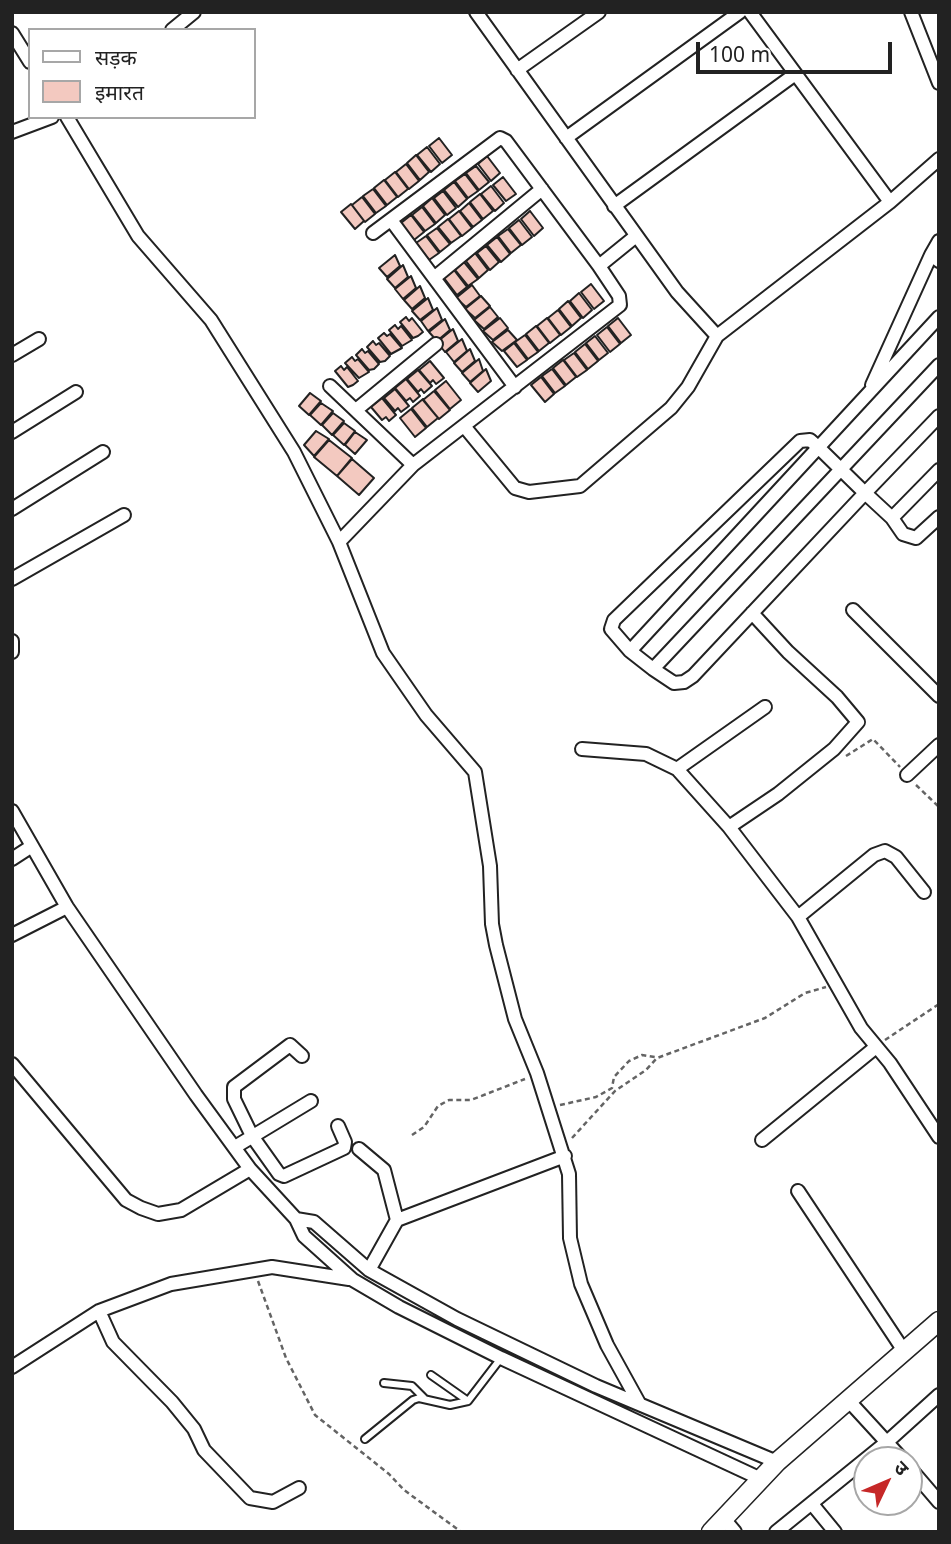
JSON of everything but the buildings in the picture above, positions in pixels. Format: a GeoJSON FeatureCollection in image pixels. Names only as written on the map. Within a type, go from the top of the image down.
{"type":"FeatureCollection","features":[{"type":"Feature","properties":{"kind":"street"},"geometry":{"type":"LineString","coordinates":[[174,28],[194,12]]}},
{"type":"Feature","properties":{"kind":"street"},"geometry":{"type":"LineString","coordinates":[[476,12],[677,292],[717,336]]}},
{"type":"Feature","properties":{"kind":"street"},"geometry":{"type":"LineString","coordinates":[[517,70],[599,12]]}},
{"type":"Feature","properties":{"kind":"street"},"geometry":{"type":"LineString","coordinates":[[566,138],[740,12]]}},
{"type":"Feature","properties":{"kind":"street"},"geometry":{"type":"LineString","coordinates":[[750,12],[890,202]]}},
{"type":"Feature","properties":{"kind":"street"},"geometry":{"type":"LineString","coordinates":[[911,12],[939,83]]}},
{"type":"Feature","properties":{"kind":"street"},"geometry":{"type":"LineString","coordinates":[[12,33],[28,59]]}},
{"type":"Feature","properties":{"kind":"street"},"geometry":{"type":"LineString","coordinates":[[614,206],[794,75]]}},
{"type":"Feature","properties":{"kind":"street"},"geometry":{"type":"LineString","coordinates":[[12,132],[47,119]]}},
{"type":"Feature","properties":{"kind":"street"},"geometry":{"type":"LineString","coordinates":[[68,119],[138,236],[211,320],[294,452],[339,542],[383,653],[426,715],[475,772],[490,866],[494,935],[515,1019],[537,1073],[569,1174],[570,1238],[581,1284],[607,1345],[639,1403]]}},
{"type":"Feature","properties":{"kind":"street"},"geometry":{"type":"LineString","coordinates":[[339,542],[413,465],[620,304],[620,296],[599,266],[506,141],[500,138],[373,233]]}},
{"type":"Feature","properties":{"kind":"street"},"geometry":{"type":"LineString","coordinates":[[464,426],[515,488],[528,492],[580,486],[671,408],[688,387],[717,336],[890,202],[939,159]]}},
{"type":"Feature","properties":{"kind":"street"},"geometry":{"type":"LineString","coordinates":[[434,278],[542,189]]}},
{"type":"Feature","properties":{"kind":"street"},"geometry":{"type":"LineString","coordinates":[[391,220],[515,387]]}},
{"type":"Feature","properties":{"kind":"street"},"geometry":{"type":"LineString","coordinates":[[599,266],[636,236]]}},
{"type":"Feature","properties":{"kind":"street"},"geometry":{"type":"LineString","coordinates":[[866,397],[935,258],[939,240]]}},
{"type":"Feature","properties":{"kind":"street"},"geometry":{"type":"LineString","coordinates":[[630,651],[939,317]]}},
{"type":"Feature","properties":{"kind":"street"},"geometry":{"type":"LineString","coordinates":[[12,355],[39,339]]}},
{"type":"Feature","properties":{"kind":"street"},"geometry":{"type":"LineString","coordinates":[[356,411],[436,344]]}},
{"type":"Feature","properties":{"kind":"street"},"geometry":{"type":"LineString","coordinates":[[653,669],[939,365]]}},
{"type":"Feature","properties":{"kind":"street"},"geometry":{"type":"LineString","coordinates":[[330,386],[413,465]]}},
{"type":"Feature","properties":{"kind":"street"},"geometry":{"type":"LineString","coordinates":[[12,432],[76,392]]}},
{"type":"Feature","properties":{"kind":"street"},"geometry":{"type":"LineString","coordinates":[[939,416],[865,493],[752,613],[684,682],[674,682],[653,669],[630,651],[611,629],[614,620],[789,448],[800,441],[810,440],[819,448],[841,468],[865,493],[892,518],[903,534],[916,538],[939,517]]}},
{"type":"Feature","properties":{"kind":"street"},"geometry":{"type":"LineString","coordinates":[[12,509],[103,452]]}},
{"type":"Feature","properties":{"kind":"street"},"geometry":{"type":"LineString","coordinates":[[892,518],[939,470]]}},
{"type":"Feature","properties":{"kind":"street"},"geometry":{"type":"LineString","coordinates":[[12,579],[124,515]]}},
{"type":"Feature","properties":{"kind":"street"},"geometry":{"type":"LineString","coordinates":[[853,610],[939,696]]}},
{"type":"Feature","properties":{"kind":"street"},"geometry":{"type":"LineString","coordinates":[[729,827],[778,794],[834,749],[858,722],[837,697],[752,613]]}},
{"type":"Feature","properties":{"kind":"street"},"geometry":{"type":"LineString","coordinates":[[12,641],[15,647],[12,652]]}},
{"type":"Feature","properties":{"kind":"street"},"geometry":{"type":"LineString","coordinates":[[677,769],[765,708]]}},
{"type":"Feature","properties":{"kind":"street"},"geometry":{"type":"LineString","coordinates":[[907,775],[939,745]]}},
{"type":"Feature","properties":{"kind":"street"},"geometry":{"type":"LineString","coordinates":[[582,748],[646,754],[677,769],[729,827],[798,918],[874,1046],[890,1063],[939,1136]]}},
{"type":"Feature","properties":{"kind":"street"},"geometry":{"type":"LineString","coordinates":[[12,811],[67,907],[250,1169],[296,1219],[304,1236],[353,1280],[501,1358],[761,1479]]}},
{"type":"Feature","properties":{"kind":"street"},"geometry":{"type":"LineString","coordinates":[[12,859],[32,846]]}},
{"type":"Feature","properties":{"kind":"street"},"geometry":{"type":"LineString","coordinates":[[798,918],[874,855],[885,851],[896,857],[924,892]]}},
{"type":"Feature","properties":{"kind":"street"},"geometry":{"type":"LineString","coordinates":[[12,935],[67,907]]}},
{"type":"Feature","properties":{"kind":"street"},"geometry":{"type":"LineString","coordinates":[[302,1056],[290,1045],[234,1087],[234,1099],[252,1136],[279,1174],[285,1176],[344,1147],[345,1142],[338,1126]]}},
{"type":"Feature","properties":{"kind":"street"},"geometry":{"type":"LineString","coordinates":[[762,1140],[874,1046]]}},
{"type":"Feature","properties":{"kind":"street"},"geometry":{"type":"LineString","coordinates":[[12,1064],[126,1200],[141,1208],[158,1214],[181,1210],[250,1169]]}},
{"type":"Feature","properties":{"kind":"street"},"geometry":{"type":"LineString","coordinates":[[235,1147],[311,1101]]}},
{"type":"Feature","properties":{"kind":"street"},"geometry":{"type":"LineString","coordinates":[[359,1149],[384,1170],[397,1220]]}},
{"type":"Feature","properties":{"kind":"street"},"geometry":{"type":"LineString","coordinates":[[369,1270],[397,1220],[563,1152]]}},
{"type":"Feature","properties":{"kind":"street"},"geometry":{"type":"LineString","coordinates":[[798,1191],[904,1351]]}},
{"type":"Feature","properties":{"kind":"street"},"geometry":{"type":"LineString","coordinates":[[296,1219],[314,1222],[369,1270],[457,1319],[639,1403],[777,1462]]}},
{"type":"Feature","properties":{"kind":"street"},"geometry":{"type":"LineString","coordinates":[[12,1367],[99,1311],[171,1284],[255,1268],[303,1270],[353,1280]]}},
{"type":"Feature","properties":{"kind":"street"},"geometry":{"type":"LineString","coordinates":[[99,1311],[113,1342],[172,1402],[194,1429],[204,1450],[250,1498],[264,1503],[273,1502],[299,1488]]}},
{"type":"Feature","properties":{"kind":"street"},"geometry":{"type":"LineString","coordinates":[[724,1528],[777,1462],[939,1321]]}},
{"type":"Feature","properties":{"kind":"street"},"geometry":{"type":"LineString","coordinates":[[776,1532],[887,1442],[939,1395]]}},
{"type":"Feature","properties":{"kind":"street"},"geometry":{"type":"LineString","coordinates":[[848,1400],[891,1446]]}},
{"type":"Feature","properties":{"kind":"street"},"geometry":{"type":"LineString","coordinates":[[923,1483],[939,1502]]}},
{"type":"Feature","properties":{"kind":"street"},"geometry":{"type":"LineString","coordinates":[[812,1504],[835,1532]]}},
{"type":"Feature","properties":{"kind":"lane"},"geometry":{"type":"LineString","coordinates":[[365,1439],[413,1400],[450,1405],[468,1401],[501,1358]]}},
{"type":"Feature","properties":{"kind":"lane"},"geometry":{"type":"LineString","coordinates":[[431,1375],[468,1401]]}},
{"type":"Feature","properties":{"kind":"lane"},"geometry":{"type":"LineString","coordinates":[[384,1383],[412,1386],[426,1400]]}},
{"type":"Feature","properties":{"kind":"path"},"geometry":{"type":"LineString","coordinates":[[834,749],[844,757],[873,739],[939,807]]}},
{"type":"Feature","properties":{"kind":"path"},"geometry":{"type":"LineString","coordinates":[[563,1152],[615,1091],[646,1070],[657,1058],[765,1018],[805,993],[837,983]]}},
{"type":"Feature","properties":{"kind":"path"},"geometry":{"type":"LineString","coordinates":[[874,1046],[939,1004]]}},
{"type":"Feature","properties":{"kind":"path"},"geometry":{"type":"LineString","coordinates":[[546,1107],[596,1097],[612,1088],[614,1077],[629,1061],[642,1055],[657,1058]]}},
{"type":"Feature","properties":{"kind":"path"},"geometry":{"type":"LineString","coordinates":[[411,1135],[424,1127],[438,1106],[449,1100],[471,1100],[537,1073]]}},
{"type":"Feature","properties":{"kind":"path"},"geometry":{"type":"LineString","coordinates":[[255,1268],[260,1293],[272,1317],[286,1358],[315,1415],[404,1490],[460,1531]]}}]}
